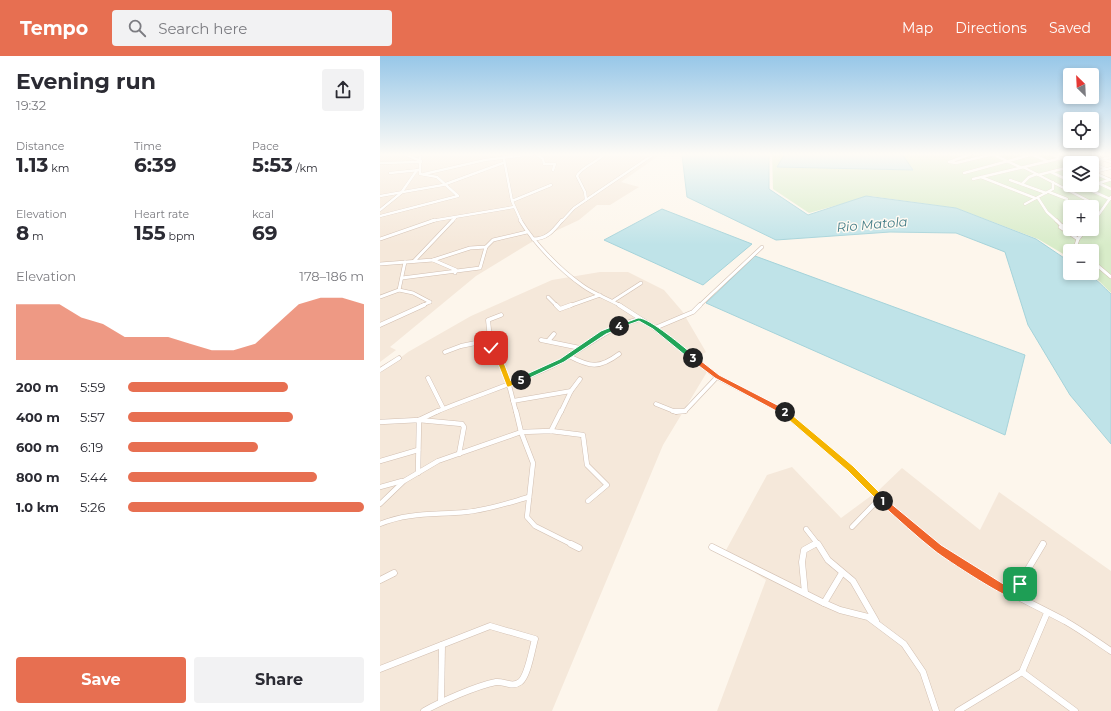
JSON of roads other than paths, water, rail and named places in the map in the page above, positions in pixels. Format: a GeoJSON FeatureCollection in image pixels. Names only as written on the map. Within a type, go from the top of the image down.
{"type":"FeatureCollection","features":[{"type":"Feature","properties":{"kind":"street"},"geometry":{"type":"LineString","coordinates":[[380,210],[401,193],[407,185]]}},
{"type":"Feature","properties":{"kind":"street"},"geometry":{"type":"LineString","coordinates":[[380,196],[444,185],[458,196],[380,216]]}},
{"type":"Feature","properties":{"kind":"street"},"geometry":{"type":"LineString","coordinates":[[508,185],[514,207],[527,232],[567,273],[583,286],[613,301],[655,328],[717,377],[786,412],[851,469],[880,498],[938,548],[963,566],[1016,597],[1066,622],[1111,651]]}},
{"type":"Feature","properties":{"kind":"street"},"geometry":{"type":"LineString","coordinates":[[512,201],[551,185]]}},
{"type":"Feature","properties":{"kind":"street"},"geometry":{"type":"LineString","coordinates":[[581,185],[585,192],[586,200]]}},
{"type":"Feature","properties":{"kind":"street"},"geometry":{"type":"LineString","coordinates":[[533,239],[542,239],[549,235],[571,210],[610,185]]}},
{"type":"Feature","properties":{"kind":"street"},"geometry":{"type":"LineString","coordinates":[[1001,185],[1037,198],[1055,220],[1062,226],[1060,227],[1062,230],[1078,239]]}},
{"type":"Feature","properties":{"kind":"street"},"geometry":{"type":"LineString","coordinates":[[1024,185],[1067,199]]}},
{"type":"Feature","properties":{"kind":"street"},"geometry":{"type":"LineString","coordinates":[[1025,204],[1053,188],[1053,185]]}},
{"type":"Feature","properties":{"kind":"street"},"geometry":{"type":"LineString","coordinates":[[1101,185],[1111,189]]}},
{"type":"Feature","properties":{"kind":"street"},"geometry":{"type":"LineString","coordinates":[[1071,192],[1087,200]]}},
{"type":"Feature","properties":{"kind":"street"},"geometry":{"type":"LineString","coordinates":[[1095,192],[1110,198],[1099,214]]}},
{"type":"Feature","properties":{"kind":"street"},"geometry":{"type":"LineString","coordinates":[[1107,202],[1111,204]]}},
{"type":"Feature","properties":{"kind":"street"},"geometry":{"type":"LineString","coordinates":[[380,239],[422,224],[514,207]]}},
{"type":"Feature","properties":{"kind":"street"},"geometry":{"type":"LineString","coordinates":[[414,261],[454,218]]}},
{"type":"Feature","properties":{"kind":"street"},"geometry":{"type":"LineString","coordinates":[[402,278],[455,273],[481,267],[486,247],[493,240],[527,232]]}},
{"type":"Feature","properties":{"kind":"street"},"geometry":{"type":"LineString","coordinates":[[1077,244],[1080,236]]}},
{"type":"Feature","properties":{"kind":"street"},"geometry":{"type":"LineString","coordinates":[[380,264],[433,260],[468,248],[486,247]]}},
{"type":"Feature","properties":{"kind":"street"},"geometry":{"type":"LineString","coordinates":[[655,328],[693,312],[762,247]]}},
{"type":"Feature","properties":{"kind":"street"},"geometry":{"type":"LineString","coordinates":[[433,260],[456,270],[455,273]]}},
{"type":"Feature","properties":{"kind":"street"},"geometry":{"type":"LineString","coordinates":[[399,290],[405,262]]}},
{"type":"Feature","properties":{"kind":"street"},"geometry":{"type":"LineString","coordinates":[[1099,267],[1111,278]]}},
{"type":"Feature","properties":{"kind":"street"},"geometry":{"type":"LineString","coordinates":[[613,301],[641,283]]}},
{"type":"Feature","properties":{"kind":"street"},"geometry":{"type":"LineString","coordinates":[[380,297],[399,290],[413,293],[430,302],[380,326]]}},
{"type":"Feature","properties":{"kind":"street"},"geometry":{"type":"LineString","coordinates":[[548,297],[560,309],[600,295]]}},
{"type":"Feature","properties":{"kind":"street"},"geometry":{"type":"LineString","coordinates":[[501,315],[487,320],[491,348],[498,355],[509,385],[521,432],[533,463],[526,510],[529,522],[579,548]]}},
{"type":"Feature","properties":{"kind":"street"},"geometry":{"type":"LineString","coordinates":[[632,320],[635,315]]}},
{"type":"Feature","properties":{"kind":"street"},"geometry":{"type":"LineString","coordinates":[[419,420],[443,408],[509,385],[569,356],[604,333],[632,320],[640,319]]}},
{"type":"Feature","properties":{"kind":"street"},"geometry":{"type":"LineString","coordinates":[[548,341],[554,334]]}},
{"type":"Feature","properties":{"kind":"street"},"geometry":{"type":"LineString","coordinates":[[445,352],[461,346],[490,340]]}},
{"type":"Feature","properties":{"kind":"street"},"geometry":{"type":"LineString","coordinates":[[541,340],[580,348]]}},
{"type":"Feature","properties":{"kind":"street"},"geometry":{"type":"LineString","coordinates":[[569,356],[585,364],[595,366],[606,364],[620,354]]}},
{"type":"Feature","properties":{"kind":"street"},"geometry":{"type":"LineString","coordinates":[[380,370],[398,358]]}},
{"type":"Feature","properties":{"kind":"street"},"geometry":{"type":"LineString","coordinates":[[656,404],[676,412],[685,411],[717,377]]}},
{"type":"Feature","properties":{"kind":"street"},"geometry":{"type":"LineString","coordinates":[[428,378],[443,408]]}},
{"type":"Feature","properties":{"kind":"street"},"geometry":{"type":"LineString","coordinates":[[551,431],[570,391],[580,379]]}},
{"type":"Feature","properties":{"kind":"street"},"geometry":{"type":"LineString","coordinates":[[513,401],[570,391]]}},
{"type":"Feature","properties":{"kind":"street"},"geometry":{"type":"LineString","coordinates":[[418,472],[419,420]]}},
{"type":"Feature","properties":{"kind":"street"},"geometry":{"type":"LineString","coordinates":[[380,422],[419,420],[462,424],[464,427],[459,454]]}},
{"type":"Feature","properties":{"kind":"street"},"geometry":{"type":"LineString","coordinates":[[380,504],[404,481],[438,461],[521,432],[551,431],[578,433],[583,435],[587,465],[607,485],[588,501]]}},
{"type":"Feature","properties":{"kind":"street"},"geometry":{"type":"LineString","coordinates":[[380,461],[418,450]]}},
{"type":"Feature","properties":{"kind":"street"},"geometry":{"type":"LineString","coordinates":[[380,487],[404,481]]}},
{"type":"Feature","properties":{"kind":"street"},"geometry":{"type":"LineString","coordinates":[[380,524],[394,518],[409,515],[476,511],[529,497]]}},
{"type":"Feature","properties":{"kind":"street"},"geometry":{"type":"LineString","coordinates":[[852,527],[880,498]]}},
{"type":"Feature","properties":{"kind":"street"},"geometry":{"type":"LineString","coordinates":[[806,530],[828,560],[854,581],[877,623]]}},
{"type":"Feature","properties":{"kind":"street"},"geometry":{"type":"LineString","coordinates":[[805,592],[802,562],[804,550],[817,543]]}},
{"type":"Feature","properties":{"kind":"street"},"geometry":{"type":"LineString","coordinates":[[1016,597],[1020,584],[1043,543]]}},
{"type":"Feature","properties":{"kind":"street"},"geometry":{"type":"LineString","coordinates":[[712,547],[805,592],[824,603],[840,610],[860,614],[877,623],[904,644],[914,657],[924,672],[936,711]]}},
{"type":"Feature","properties":{"kind":"street"},"geometry":{"type":"LineString","coordinates":[[824,603],[842,572]]}},
{"type":"Feature","properties":{"kind":"street"},"geometry":{"type":"LineString","coordinates":[[380,580],[394,573]]}},
{"type":"Feature","properties":{"kind":"street"},"geometry":{"type":"LineString","coordinates":[[958,711],[1022,672],[1047,613]]}},
{"type":"Feature","properties":{"kind":"street"},"geometry":{"type":"LineString","coordinates":[[380,669],[492,626],[533,638],[535,642],[525,676],[520,682],[513,684],[497,682],[441,702],[424,711]]}},
{"type":"Feature","properties":{"kind":"street"},"geometry":{"type":"LineString","coordinates":[[441,702],[442,645]]}},
{"type":"Feature","properties":{"kind":"street"},"geometry":{"type":"LineString","coordinates":[[1022,672],[1075,711]]}},
{"type":"Feature","properties":{"kind":"water","name":"Rio Matola"},"geometry":{"type":"Polygon","coordinates":[[[686,185],[769,185],[769,189],[808,215],[866,196],[956,208],[1036,239],[1063,257],[1063,280],[1096,280],[1111,294],[1111,444],[1070,395],[1028,325],[1005,252],[956,233],[890,232],[776,240],[687,197],[686,185]]]}},
{"type":"Feature","properties":{"kind":"water"},"geometry":{"type":"Polygon","coordinates":[[[662,209],[752,244],[703,285],[604,240],[662,209]]]}},
{"type":"Feature","properties":{"kind":"water"},"geometry":{"type":"Polygon","coordinates":[[[755,256],[1025,355],[1005,435],[706,303],[755,256]]]}}]}
